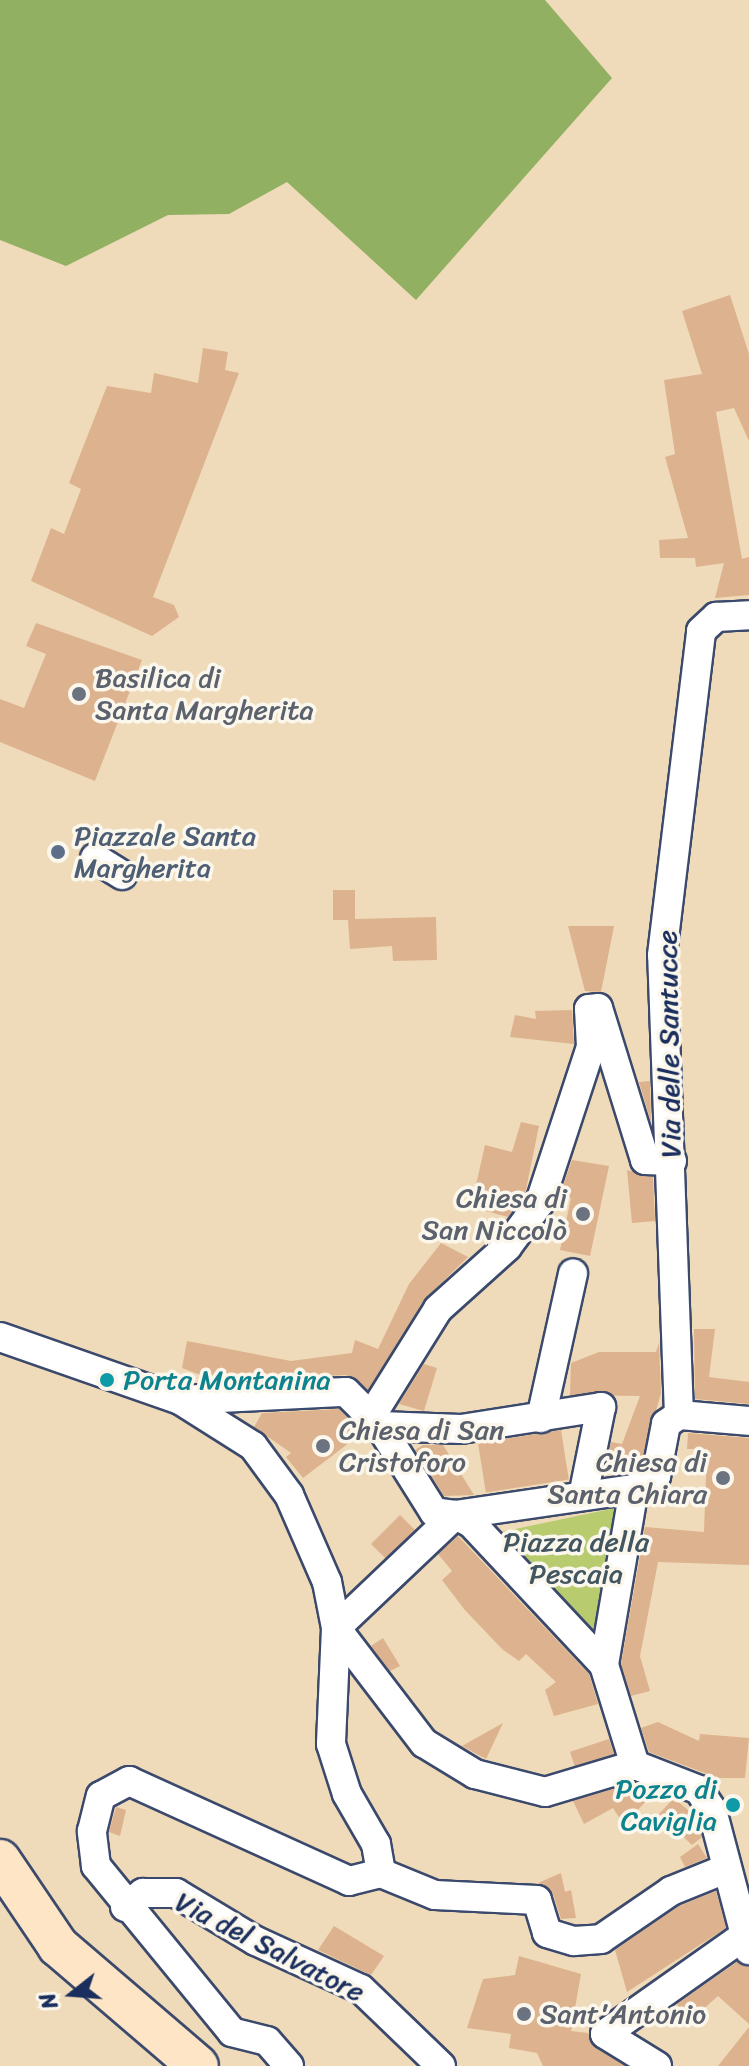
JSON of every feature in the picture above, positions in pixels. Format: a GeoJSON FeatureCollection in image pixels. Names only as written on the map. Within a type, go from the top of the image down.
{"type":"FeatureCollection","features":[{"type":"Feature","properties":{"kind":"main road"},"geometry":{"type":"LineString","coordinates":[[0,1860],[58,1946],[198,2066]]}},
{"type":"Feature","properties":{"kind":"street","name":"Via delle Santucce"},"geometry":{"type":"LineString","coordinates":[[634,1489],[656,1476],[666,1424],[679,1415],[662,955],[701,631],[716,617],[749,615]]}},
{"type":"Feature","properties":{"kind":"street"},"geometry":{"type":"LineString","coordinates":[[95,858],[122,875]]}},
{"type":"Feature","properties":{"kind":"street"},"geometry":{"type":"LineString","coordinates":[[375,1422],[438,1309],[507,1247],[540,1202],[591,1047],[589,1009],[598,1008],[645,1160],[672,1161]]}},
{"type":"Feature","properties":{"kind":"street"},"geometry":{"type":"LineString","coordinates":[[541,1418],[573,1274]]}},
{"type":"Feature","properties":{"kind":"street"},"geometry":{"type":"LineString","coordinates":[[0,1337],[180,1400],[253,1446],[289,1495],[327,1582],[336,1628],[331,1744],[347,1794],[376,1844],[381,1873]]}},
{"type":"Feature","properties":{"kind":"street"},"geometry":{"type":"LineString","coordinates":[[180,1400],[346,1392],[375,1422],[434,1512],[455,1515],[471,1523],[604,1665],[635,1765]]}},
{"type":"Feature","properties":{"kind":"street"},"geometry":{"type":"LineString","coordinates":[[375,1422],[461,1429],[601,1407],[584,1491]]}},
{"type":"Feature","properties":{"kind":"street"},"geometry":{"type":"LineString","coordinates":[[679,1415],[749,1421]]}},
{"type":"Feature","properties":{"kind":"street"},"geometry":{"type":"LineString","coordinates":[[336,1628],[455,1515],[584,1491],[634,1489],[604,1665]]}},
{"type":"Feature","properties":{"kind":"street"},"geometry":{"type":"LineString","coordinates":[[336,1628],[424,1743],[475,1774],[545,1792],[635,1765],[699,1790],[712,1810],[723,1870],[745,1944],[605,2034],[657,2066]]}},
{"type":"Feature","properties":{"kind":"street"},"geometry":{"type":"LineString","coordinates":[[289,2066],[267,2041],[232,2032],[125,1907],[96,1866],[92,1831],[101,1796],[129,1781],[349,1881],[381,1873],[435,1895],[537,1900],[547,1933],[601,1939],[671,1891],[723,1870]]}},
{"type":"Feature","properties":{"kind":"street","name":"Via del Salvatore"},"geometry":{"type":"LineString","coordinates":[[125,1907],[143,1893],[176,1893],[256,1941],[361,1989],[441,2066]]}},
{"type":"Feature","properties":{"kind":"green space"},"geometry":{"type":"Polygon","coordinates":[[[0,0],[545,0],[612,78],[416,300],[287,182],[229,214],[168,215],[66,266],[0,240],[0,0]]]}},
{"type":"Feature","properties":{"kind":"green space","name":"Piazza della Pescaia"},"geometry":{"type":"Polygon","coordinates":[[[625,1506],[602,1642],[496,1533],[625,1506]]]}},
{"type":"Feature","properties":{"kind":"building"},"geometry":{"type":"Polygon","coordinates":[[[730,295],[749,354],[749,441],[734,408],[716,412],[742,559],[749,557],[749,595],[715,598],[724,563],[696,567],[695,558],[660,558],[659,540],[688,538],[665,457],[675,454],[664,380],[702,374],[682,311],[730,295]]]}},
{"type":"Feature","properties":{"kind":"building"},"geometry":{"type":"Polygon","coordinates":[[[203,348],[228,352],[225,370],[239,373],[153,597],[174,605],[179,617],[152,636],[31,581],[51,528],[64,534],[81,489],[69,483],[107,386],[151,393],[154,373],[198,383],[203,348]]]}},
{"type":"Feature","properties":{"kind":"building","name":"Basilica di Santa Margherita"},"geometry":{"type":"Polygon","coordinates":[[[36,623],[142,660],[95,781],[0,742],[0,699],[24,708],[46,654],[26,646],[36,623]]]}},
{"type":"Feature","properties":{"kind":"building"},"geometry":{"type":"Polygon","coordinates":[[[333,890],[355,890],[355,919],[436,917],[437,960],[393,961],[392,946],[350,949],[348,920],[333,920],[333,890]]]}},
{"type":"Feature","properties":{"kind":"building"},"geometry":{"type":"Polygon","coordinates":[[[568,926],[614,926],[601,992],[585,991],[568,926]]]}},
{"type":"Feature","properties":{"kind":"building"},"geometry":{"type":"Polygon","coordinates":[[[572,1010],[574,1044],[510,1037],[515,1015],[536,1019],[535,1011],[572,1010]]]}},
{"type":"Feature","properties":{"kind":"building"},"geometry":{"type":"Polygon","coordinates":[[[650,1081],[651,1122],[639,1082],[650,1081]]]}},
{"type":"Feature","properties":{"kind":"building"},"geometry":{"type":"Polygon","coordinates":[[[521,1122],[539,1126],[525,1194],[508,1217],[471,1207],[485,1145],[512,1152],[521,1122]]]}},
{"type":"Feature","properties":{"kind":"building"},"geometry":{"type":"Polygon","coordinates":[[[572,1160],[609,1166],[590,1256],[560,1250],[571,1198],[560,1195],[572,1160]]]}},
{"type":"Feature","properties":{"kind":"building"},"geometry":{"type":"Polygon","coordinates":[[[627,1170],[653,1177],[655,1221],[632,1223],[627,1170]]]}},
{"type":"Feature","properties":{"kind":"building"},"geometry":{"type":"Polygon","coordinates":[[[441,1243],[468,1257],[424,1300],[368,1390],[346,1375],[216,1381],[182,1368],[187,1341],[291,1361],[352,1353],[355,1340],[378,1349],[409,1284],[441,1243]]]}},
{"type":"Feature","properties":{"kind":"building"},"geometry":{"type":"Polygon","coordinates":[[[694,1329],[715,1329],[709,1377],[749,1382],[749,1404],[695,1399],[694,1329]]]}},
{"type":"Feature","properties":{"kind":"building"},"geometry":{"type":"Polygon","coordinates":[[[659,1343],[661,1393],[641,1465],[606,1469],[611,1442],[622,1444],[640,1396],[570,1395],[571,1363],[599,1352],[656,1352],[659,1343]]]}},
{"type":"Feature","properties":{"kind":"building"},"geometry":{"type":"Polygon","coordinates":[[[424,1364],[437,1368],[424,1411],[399,1404],[424,1364]]]}},
{"type":"Feature","properties":{"kind":"building"},"geometry":{"type":"Polygon","coordinates":[[[339,1409],[362,1433],[303,1478],[286,1457],[291,1453],[254,1427],[262,1413],[339,1409]]]}},
{"type":"Feature","properties":{"kind":"building"},"geometry":{"type":"Polygon","coordinates":[[[561,1430],[569,1479],[486,1493],[478,1443],[561,1430]]]}},
{"type":"Feature","properties":{"kind":"building"},"geometry":{"type":"Polygon","coordinates":[[[688,1433],[749,1438],[749,1565],[658,1562],[640,1656],[650,1691],[631,1696],[621,1664],[645,1527],[704,1532],[707,1449],[687,1449],[688,1433]]]}},
{"type":"Feature","properties":{"kind":"building"},"geometry":{"type":"Polygon","coordinates":[[[423,1445],[443,1445],[474,1495],[444,1496],[415,1450],[423,1445]]]}},
{"type":"Feature","properties":{"kind":"building"},"geometry":{"type":"Polygon","coordinates":[[[400,1515],[415,1530],[386,1559],[371,1544],[400,1515]]]}},
{"type":"Feature","properties":{"kind":"building"},"geometry":{"type":"Polygon","coordinates":[[[458,1536],[589,1674],[598,1704],[554,1716],[545,1690],[556,1682],[526,1654],[519,1661],[502,1649],[464,1609],[442,1580],[452,1571],[438,1554],[458,1536]]]}},
{"type":"Feature","properties":{"kind":"building"},"geometry":{"type":"Polygon","coordinates":[[[383,1638],[400,1666],[390,1671],[371,1646],[383,1638]]]}},
{"type":"Feature","properties":{"kind":"building"},"geometry":{"type":"Polygon","coordinates":[[[658,1722],[699,1741],[700,1734],[749,1738],[745,1778],[718,1778],[649,1752],[641,1728],[658,1722]]]}},
{"type":"Feature","properties":{"kind":"building"},"geometry":{"type":"Polygon","coordinates":[[[503,1723],[486,1759],[462,1746],[469,1742],[503,1723]]]}},
{"type":"Feature","properties":{"kind":"building"},"geometry":{"type":"Polygon","coordinates":[[[609,1739],[614,1754],[575,1767],[570,1752],[609,1739]]]}},
{"type":"Feature","properties":{"kind":"building"},"geometry":{"type":"Polygon","coordinates":[[[634,1783],[647,1800],[624,1825],[613,1808],[584,1824],[573,1801],[634,1783]]]}},
{"type":"Feature","properties":{"kind":"building"},"geometry":{"type":"Polygon","coordinates":[[[674,1798],[696,1817],[702,1837],[692,1845],[659,1814],[674,1798]]]}},
{"type":"Feature","properties":{"kind":"building"},"geometry":{"type":"Polygon","coordinates":[[[116,1807],[126,1810],[120,1836],[109,1832],[116,1807]]]}},
{"type":"Feature","properties":{"kind":"building"},"geometry":{"type":"Polygon","coordinates":[[[698,1844],[707,1858],[685,1867],[680,1857],[698,1844]]]}},
{"type":"Feature","properties":{"kind":"building"},"geometry":{"type":"Polygon","coordinates":[[[561,1873],[565,1892],[571,1890],[576,1918],[561,1919],[553,1894],[538,1883],[561,1873]]]}},
{"type":"Feature","properties":{"kind":"building"},"geometry":{"type":"Polygon","coordinates":[[[716,1891],[726,1928],[627,1992],[615,1950],[679,1906],[716,1891]]]}},
{"type":"Feature","properties":{"kind":"building"},"geometry":{"type":"Polygon","coordinates":[[[334,1926],[384,1956],[371,1975],[318,1950],[334,1926]]]}},
{"type":"Feature","properties":{"kind":"building","name":"Sant'Antonio"},"geometry":{"type":"Polygon","coordinates":[[[519,1956],[581,1974],[571,2031],[588,2033],[596,2048],[625,2066],[543,2066],[537,2053],[509,2048],[511,2034],[467,2028],[483,1979],[515,1975],[519,1956]]]}},
{"type":"Feature","properties":{"kind":"building"},"geometry":{"type":"Polygon","coordinates":[[[737,1962],[749,1967],[749,2024],[718,1996],[690,2021],[677,2004],[737,1962]]]}},
{"type":"Feature","properties":{"kind":"building"},"geometry":{"type":"Polygon","coordinates":[[[749,2027],[749,2066],[718,2066],[749,2027]]]}},
{"type":"Feature","properties":{"kind":"place","name":"Basilica di Santa Margherita"},"geometry":{"type":"Point","coordinates":[79,694]}},
{"type":"Feature","properties":{"kind":"place","name":"Piazzale Santa Margherita"},"geometry":{"type":"Point","coordinates":[58,852]}},
{"type":"Feature","properties":{"kind":"place","name":"Chiesa di San Niccolò"},"geometry":{"type":"Point","coordinates":[583,1214]}},
{"type":"Feature","properties":{"kind":"place","name":"Porta Montanina"},"geometry":{"type":"Point","coordinates":[107,1380]}},
{"type":"Feature","properties":{"kind":"place","name":"Chiesa di San Cristoforo"},"geometry":{"type":"Point","coordinates":[323,1446]}},
{"type":"Feature","properties":{"kind":"place","name":"Chiesa di Santa Chiara"},"geometry":{"type":"Point","coordinates":[723,1478]}},
{"type":"Feature","properties":{"kind":"place","name":"Pozzo di Caviglia"},"geometry":{"type":"Point","coordinates":[733,1805]}},
{"type":"Feature","properties":{"kind":"place","name":"Sant'Antonio"},"geometry":{"type":"Point","coordinates":[524,2014]}}]}
